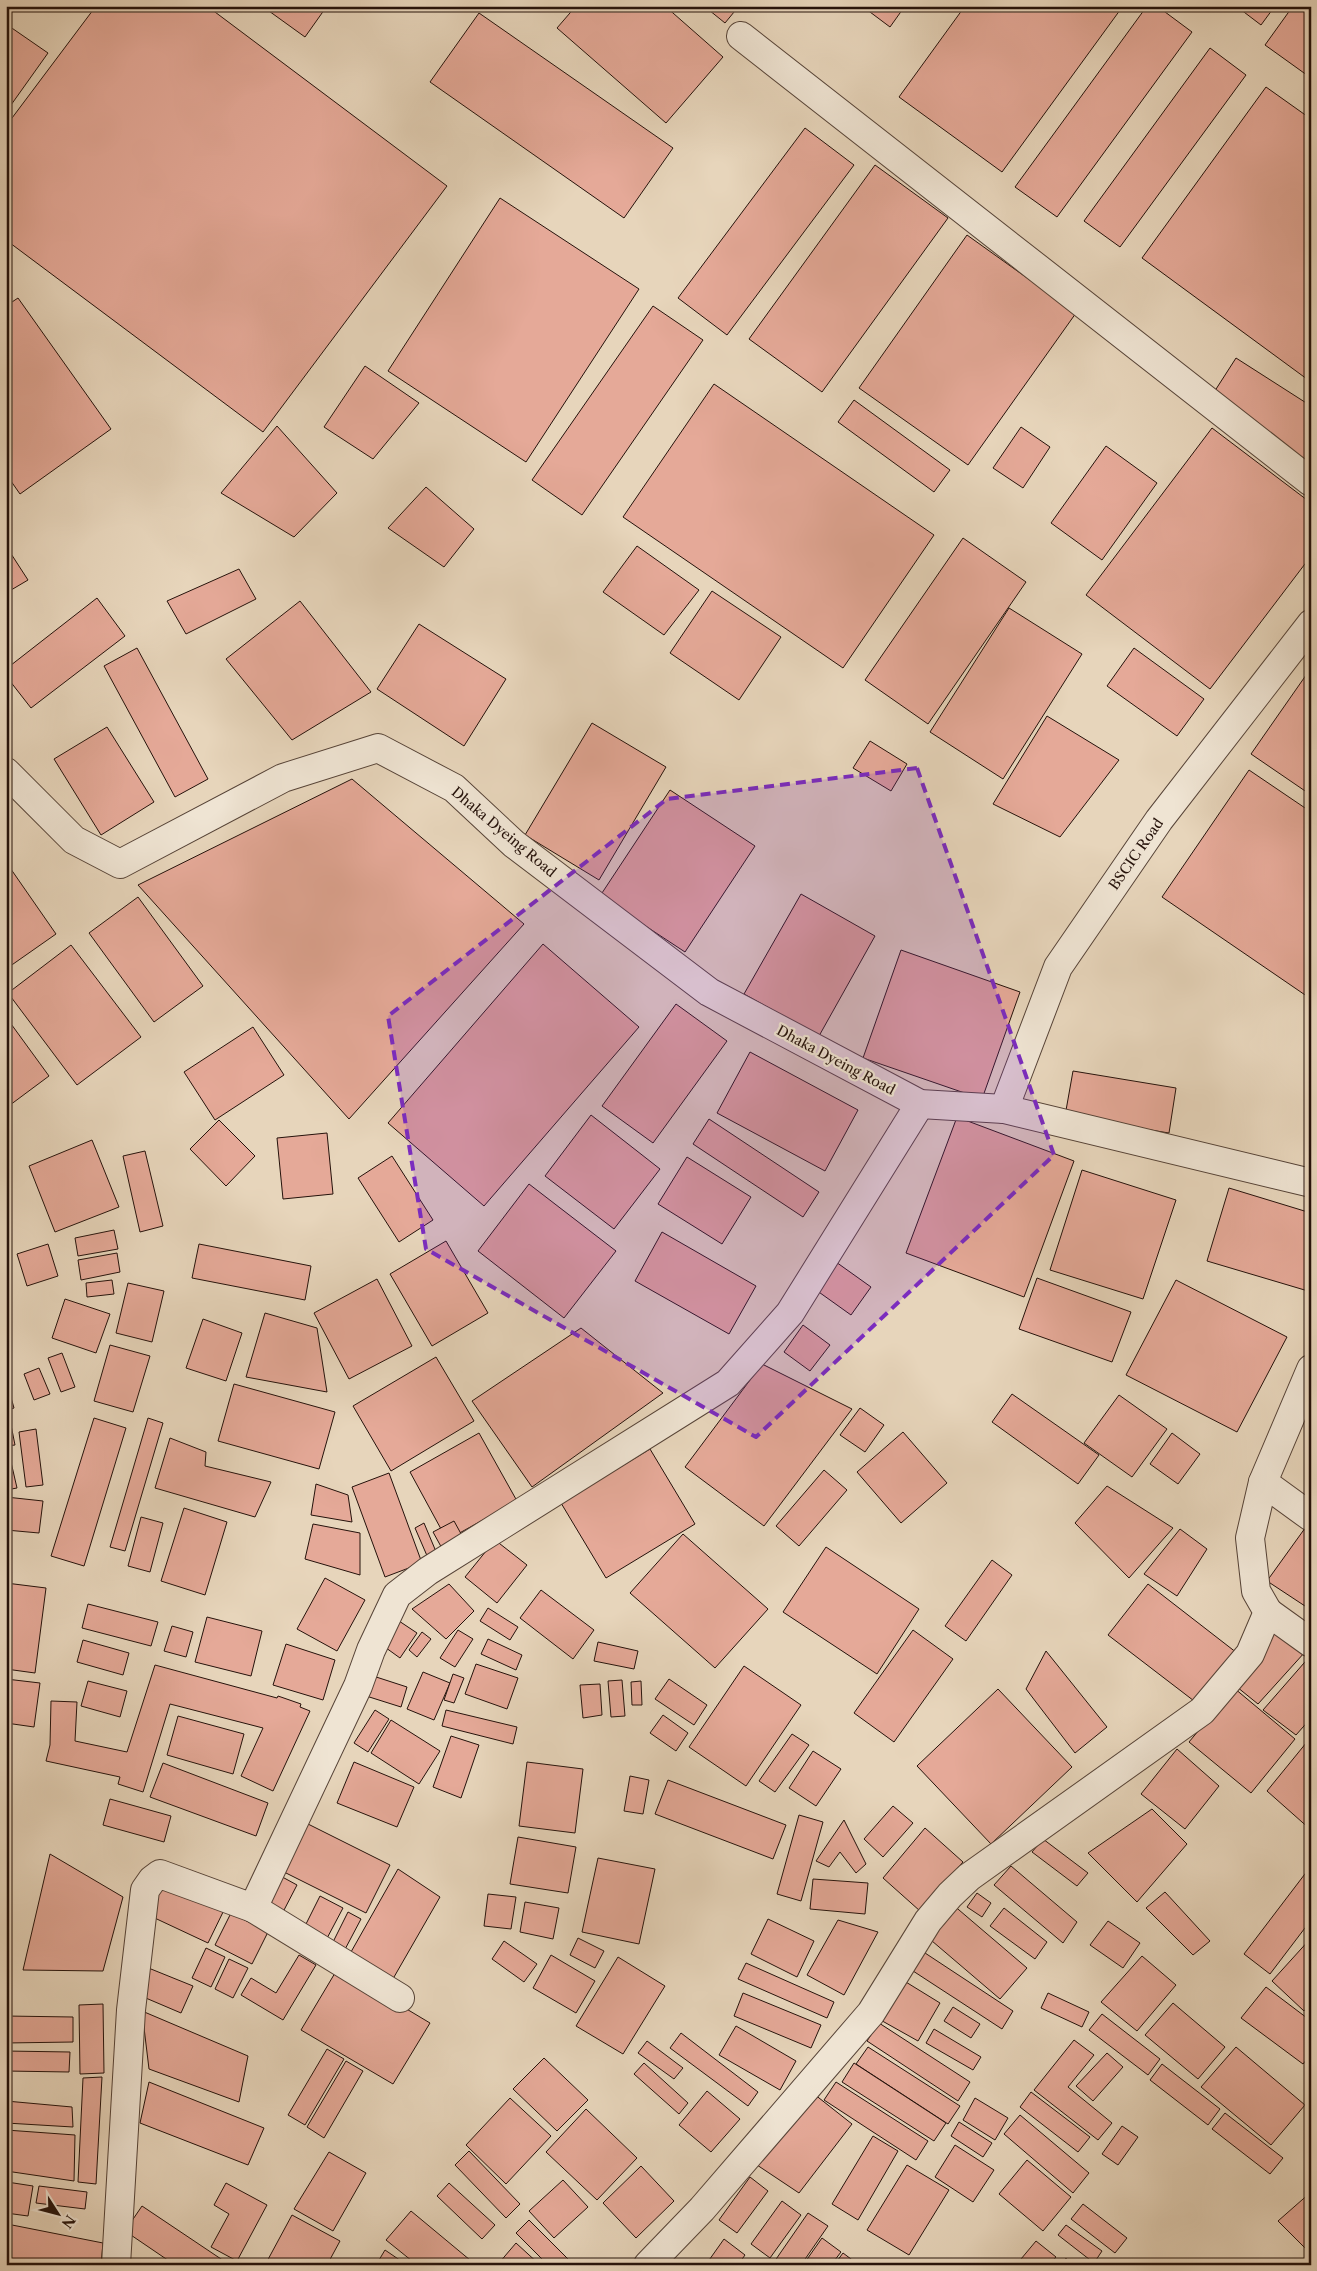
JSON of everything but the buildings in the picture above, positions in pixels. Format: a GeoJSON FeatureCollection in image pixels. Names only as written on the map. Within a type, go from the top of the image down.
{"type":"FeatureCollection","features":[{"type":"Feature","properties":{"kind":"street"},"geometry":{"type":"LineString","coordinates":[[741,36],[1311,482]]}},
{"type":"Feature","properties":{"kind":"street","name":"BSCIC Road"},"geometry":{"type":"LineString","coordinates":[[1004,1108],[1058,967],[1159,820],[1311,624]]}},
{"type":"Feature","properties":{"kind":"street","name":"Dhaka Dyeing Road"},"geometry":{"type":"LineString","coordinates":[[6,772],[74,840],[120,864],[283,778],[378,748],[454,788],[514,844],[709,992],[920,1104],[1004,1108],[1311,1182]]}},
{"type":"Feature","properties":{"kind":"street"},"geometry":{"type":"LineString","coordinates":[[253,1908],[354,1695],[371,1650],[397,1595],[428,1571],[728,1383],[790,1313],[920,1104]]}},
{"type":"Feature","properties":{"kind":"street"},"geometry":{"type":"LineString","coordinates":[[1311,1369],[1263,1482],[1250,1538],[1256,1591],[1268,1612],[1311,1643]]}},
{"type":"Feature","properties":{"kind":"street"},"geometry":{"type":"LineString","coordinates":[[1263,1482],[1311,1517]]}},
{"type":"Feature","properties":{"kind":"street"},"geometry":{"type":"LineString","coordinates":[[648,2265],[702,2209],[871,2014],[928,1922],[950,1895],[969,1877],[1202,1711],[1250,1654],[1268,1612]]}},
{"type":"Feature","properties":{"kind":"street"},"geometry":{"type":"LineString","coordinates":[[116,2265],[131,2010],[145,1890],[152,1880],[160,1874],[253,1908],[400,1998]]}},
{"type":"Feature","properties":{"kind":"highlighted area"},"geometry":{"type":"Polygon","coordinates":[[[917,768],[1054,1155],[756,1437],[426,1249],[388,1016],[667,799],[917,768]]]}}]}
